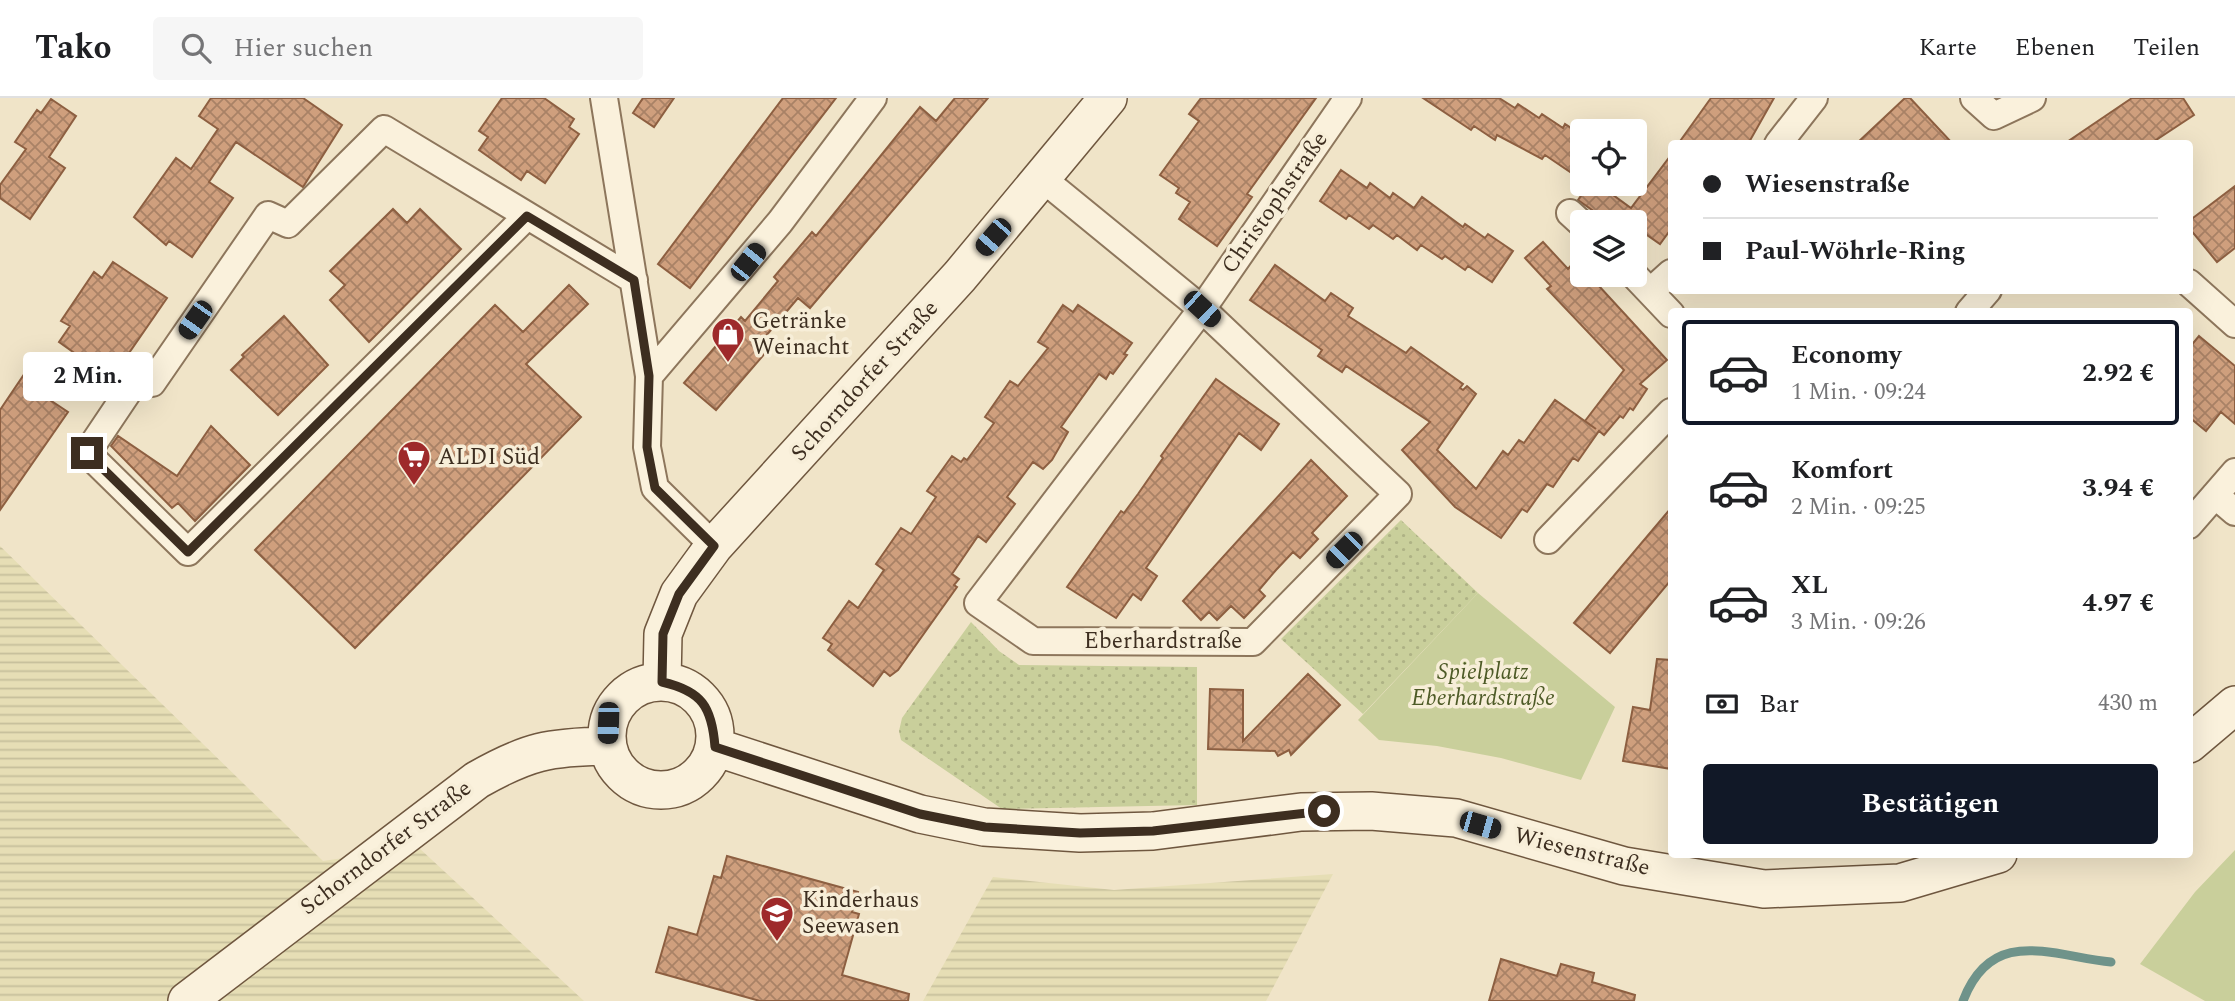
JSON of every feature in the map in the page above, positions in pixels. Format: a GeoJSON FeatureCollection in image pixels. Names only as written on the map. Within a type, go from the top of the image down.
{"type":"FeatureCollection","features":[{"type":"Feature","properties":{"kind":"street"},"geometry":{"type":"LineString","coordinates":[[604,98],[649,376],[647,447],[655,488],[714,546]]}},
{"type":"Feature","properties":{"kind":"street"},"geometry":{"type":"LineString","coordinates":[[649,376],[780,222],[873,98]]}},
{"type":"Feature","properties":{"kind":"street","name":"Schorndorfer Straße"},"geometry":{"type":"LineString","coordinates":[[662,682],[663,634],[679,594],[714,546],[867,381],[1043,179],[1108,98]]}},
{"type":"Feature","properties":{"kind":"street","name":"Christophstraße"},"geometry":{"type":"LineString","coordinates":[[1202,309],[1348,98]]}},
{"type":"Feature","properties":{"kind":"street"},"geometry":{"type":"LineString","coordinates":[[1781,140],[1814,98]]}},
{"type":"Feature","properties":{"kind":"street"},"geometry":{"type":"LineString","coordinates":[[1973,98],[1994,116],[2032,98]]}},
{"type":"Feature","properties":{"kind":"street"},"geometry":{"type":"LineString","coordinates":[[527,216],[188,552],[87,453],[132,386],[152,383],[268,215],[288,224],[384,129],[634,280]]}},
{"type":"Feature","properties":{"kind":"street","name":"Eberhardstraße"},"geometry":{"type":"LineString","coordinates":[[1043,179],[1202,309],[1398,494],[1253,642],[1033,641],[978,603],[1202,309]]}},
{"type":"Feature","properties":{"kind":"street"},"geometry":{"type":"LineString","coordinates":[[1647,282],[1668,274]]}},
{"type":"Feature","properties":{"kind":"street"},"geometry":{"type":"LineString","coordinates":[[1647,287],[1668,311]]}},
{"type":"Feature","properties":{"kind":"street"},"geometry":{"type":"LineString","coordinates":[[2193,287],[2235,324]]}},
{"type":"Feature","properties":{"kind":"street"},"geometry":{"type":"LineString","coordinates":[[1972,308],[1985,294]]}},
{"type":"Feature","properties":{"kind":"street"},"geometry":{"type":"LineString","coordinates":[[1548,540],[1668,415]]}},
{"type":"Feature","properties":{"kind":"street"},"geometry":{"type":"LineString","coordinates":[[2193,519],[2235,472]]}},
{"type":"Feature","properties":{"kind":"street"},"geometry":{"type":"LineString","coordinates":[[2214,495],[2235,512]]}},
{"type":"Feature","properties":{"kind":"street"},"geometry":{"type":"LineString","coordinates":[[662,682],[684,687],[703,702],[713,722],[715,747],[705,767],[693,779],[664,791],[633,785],[614,763],[607,746],[608,723],[625,695],[646,684],[662,682]]}},
{"type":"Feature","properties":{"kind":"street"},"geometry":{"type":"LineString","coordinates":[[2193,741],[2235,705]]}},
{"type":"Feature","properties":{"kind":"street","name":"Schorndorfer Straße"},"geometry":{"type":"LineString","coordinates":[[187,1001],[477,780],[517,757],[538,751],[607,746]]}},
{"type":"Feature","properties":{"kind":"street","name":"Wiesenstraße"},"geometry":{"type":"LineString","coordinates":[[715,747],[920,814],[985,827],[1080,833],[1141,831],[1301,812],[1371,811],[1456,818],[1624,866],[1764,889],[1900,883],[1984,858]]}},
{"type":"Feature","properties":{"kind":"shaded area"},"geometry":{"type":"Polygon","coordinates":[[[0,546],[323,861],[418,847],[584,1001],[0,1001],[0,546]]]}},
{"type":"Feature","properties":{"kind":"shaded area"},"geometry":{"type":"Polygon","coordinates":[[[1333,874],[1266,1001],[923,1001],[993,877],[1114,890],[1333,874]]]}},
{"type":"Feature","properties":{"kind":"green space"},"geometry":{"type":"Polygon","coordinates":[[[1401,520],[1478,593],[1363,714],[1281,639],[1401,520]]]}},
{"type":"Feature","properties":{"kind":"green space","name":"Spielplatz Eberhardstraße"},"geometry":{"type":"Polygon","coordinates":[[[1478,593],[1615,707],[1581,780],[1501,758],[1437,746],[1379,740],[1358,720],[1478,593]]]}},
{"type":"Feature","properties":{"kind":"green space"},"geometry":{"type":"Polygon","coordinates":[[[971,622],[999,651],[1019,665],[1197,667],[1197,805],[1002,809],[901,740],[899,731],[902,718],[971,622]]]}},
{"type":"Feature","properties":{"kind":"green space"},"geometry":{"type":"Polygon","coordinates":[[[2235,850],[2235,1001],[2205,1001],[2140,964],[2195,892],[2235,850]]]}},
{"type":"Feature","properties":{"kind":"building"},"geometry":{"type":"Polygon","coordinates":[[[211,98],[303,98],[342,125],[303,187],[236,142],[209,182],[233,198],[192,257],[169,241],[166,245],[134,217],[176,158],[191,169],[218,129],[199,116],[211,98]]]}},
{"type":"Feature","properties":{"kind":"building"},"geometry":{"type":"Polygon","coordinates":[[[502,98],[544,98],[574,119],[569,127],[579,134],[545,183],[527,171],[521,180],[479,150],[488,137],[479,131],[502,98]]]}},
{"type":"Feature","properties":{"kind":"building"},"geometry":{"type":"Polygon","coordinates":[[[643,98],[674,98],[654,127],[633,113],[643,98]]]}},
{"type":"Feature","properties":{"kind":"building"},"geometry":{"type":"Polygon","coordinates":[[[783,98],[836,98],[690,288],[658,264],[783,98]]]}},
{"type":"Feature","properties":{"kind":"building"},"geometry":{"type":"Polygon","coordinates":[[[955,98],[988,98],[810,308],[798,298],[765,337],[773,344],[716,410],[684,383],[741,317],[745,321],[778,281],[774,277],[812,232],[816,236],[920,107],[936,121],[955,98]]]}},
{"type":"Feature","properties":{"kind":"building"},"geometry":{"type":"Polygon","coordinates":[[[1201,98],[1316,98],[1247,194],[1252,197],[1217,246],[1179,219],[1190,202],[1176,193],[1179,188],[1160,175],[1199,121],[1189,114],[1201,98]]]}},
{"type":"Feature","properties":{"kind":"building"},"geometry":{"type":"Polygon","coordinates":[[[1423,98],[1499,98],[1515,108],[1518,104],[1539,118],[1542,114],[1563,128],[1565,124],[1570,127],[1570,172],[1545,155],[1542,159],[1497,135],[1495,140],[1474,126],[1471,130],[1423,98]]]}},
{"type":"Feature","properties":{"kind":"building"},"geometry":{"type":"Polygon","coordinates":[[[1711,98],[1774,98],[1750,140],[1681,140],[1711,98]]]}},
{"type":"Feature","properties":{"kind":"building"},"geometry":{"type":"Polygon","coordinates":[[[1905,98],[1910,98],[1949,140],[1860,140],[1905,98]]]}},
{"type":"Feature","properties":{"kind":"building"},"geometry":{"type":"Polygon","coordinates":[[[2132,98],[2183,98],[2194,115],[2156,140],[2070,140],[2132,98]]]}},
{"type":"Feature","properties":{"kind":"building"},"geometry":{"type":"Polygon","coordinates":[[[51,99],[76,116],[49,157],[65,168],[30,219],[0,198],[0,185],[26,149],[15,142],[37,110],[41,113],[51,99]]]}},
{"type":"Feature","properties":{"kind":"building"},"geometry":{"type":"Polygon","coordinates":[[[1668,159],[1668,233],[1660,244],[1647,235],[1647,210],[1592,210],[1578,200],[1581,196],[1614,196],[1631,208],[1640,196],[1647,196],[1647,187],[1668,159]]]}},
{"type":"Feature","properties":{"kind":"building"},"geometry":{"type":"Polygon","coordinates":[[[1341,170],[1367,188],[1370,183],[1390,198],[1393,193],[1414,208],[1422,197],[1463,227],[1465,224],[1485,238],[1488,234],[1513,251],[1492,282],[1468,266],[1465,270],[1445,256],[1442,259],[1421,245],[1417,250],[1397,235],[1393,239],[1373,225],[1369,229],[1349,215],[1346,219],[1320,201],[1341,170]]]}},
{"type":"Feature","properties":{"kind":"building"},"geometry":{"type":"Polygon","coordinates":[[[2235,186],[2235,248],[2217,262],[2193,233],[2193,218],[2235,186]]]}},
{"type":"Feature","properties":{"kind":"building"},"geometry":{"type":"Polygon","coordinates":[[[393,209],[407,223],[420,209],[461,249],[369,342],[330,300],[345,285],[330,271],[393,209]]]}},
{"type":"Feature","properties":{"kind":"building"},"geometry":{"type":"Polygon","coordinates":[[[1543,242],[1568,269],[1570,267],[1570,287],[1600,287],[1667,360],[1640,384],[1647,389],[1633,410],[1630,408],[1623,418],[1620,416],[1604,435],[1599,431],[1578,461],[1573,458],[1553,487],[1547,484],[1527,512],[1522,509],[1501,538],[1455,507],[1402,450],[1430,422],[1346,366],[1342,372],[1318,356],[1322,350],[1250,300],[1275,265],[1325,301],[1331,293],[1353,308],[1348,316],[1406,353],[1411,347],[1463,384],[1460,388],[1463,390],[1467,386],[1476,394],[1437,450],[1476,489],[1503,451],[1508,455],[1519,440],[1524,443],[1555,400],[1596,429],[1585,421],[1624,370],[1547,289],[1551,286],[1525,258],[1543,242]]]}},
{"type":"Feature","properties":{"kind":"building"},"geometry":{"type":"Polygon","coordinates":[[[113,262],[167,298],[111,379],[59,342],[70,326],[61,321],[94,272],[102,278],[113,262]]]}},
{"type":"Feature","properties":{"kind":"building","name":"ALDI Süd"},"geometry":{"type":"Polygon","coordinates":[[[569,285],[588,304],[526,364],[581,417],[355,648],[255,550],[495,305],[523,332],[569,285]]]}},
{"type":"Feature","properties":{"kind":"building"},"geometry":{"type":"Polygon","coordinates":[[[1063,305],[1073,312],[1078,305],[1132,343],[1124,354],[1127,355],[1106,379],[1099,374],[1061,427],[1068,432],[1052,460],[1043,469],[1033,462],[1007,497],[1015,504],[986,542],[978,536],[952,574],[959,579],[954,585],[957,587],[898,670],[890,676],[884,671],[873,686],[828,650],[832,644],[823,638],[849,601],[858,608],[884,570],[876,564],[901,528],[911,534],[936,497],[927,491],[952,456],[961,462],[964,458],[967,460],[994,423],[985,417],[1010,381],[1018,386],[1048,348],[1038,342],[1063,305]]]}},
{"type":"Feature","properties":{"kind":"building"},"geometry":{"type":"Polygon","coordinates":[[[284,316],[328,365],[278,415],[231,370],[244,357],[242,355],[284,316]]]}},
{"type":"Feature","properties":{"kind":"building"},"geometry":{"type":"Polygon","coordinates":[[[2199,336],[2235,366],[2235,424],[2221,412],[2206,431],[2193,420],[2193,343],[2199,336]]]}},
{"type":"Feature","properties":{"kind":"building"},"geometry":{"type":"Polygon","coordinates":[[[25,373],[52,391],[47,398],[68,412],[0,510],[0,410],[25,373]]]}},
{"type":"Feature","properties":{"kind":"building"},"geometry":{"type":"Polygon","coordinates":[[[1216,379],[1279,424],[1261,450],[1239,433],[1146,568],[1157,576],[1141,600],[1133,594],[1116,618],[1067,587],[1121,511],[1124,513],[1138,494],[1163,458],[1161,456],[1216,379]]]}},
{"type":"Feature","properties":{"kind":"building"},"geometry":{"type":"Polygon","coordinates":[[[211,426],[250,465],[195,521],[178,503],[172,508],[111,446],[118,436],[177,476],[211,426]]]}},
{"type":"Feature","properties":{"kind":"building"},"geometry":{"type":"Polygon","coordinates":[[[1311,460],[1347,496],[1312,533],[1318,539],[1300,558],[1293,552],[1276,570],[1259,590],[1265,596],[1244,618],[1231,606],[1217,620],[1209,612],[1201,620],[1183,601],[1311,460]]]}},
{"type":"Feature","properties":{"kind":"building"},"geometry":{"type":"Polygon","coordinates":[[[1668,512],[1668,584],[1610,653],[1574,623],[1668,512]]]}},
{"type":"Feature","properties":{"kind":"building"},"geometry":{"type":"Polygon","coordinates":[[[1657,659],[1668,660],[1668,768],[1623,761],[1633,707],[1650,710],[1657,659]]]}},
{"type":"Feature","properties":{"kind":"building"},"geometry":{"type":"Polygon","coordinates":[[[1308,674],[1340,705],[1291,755],[1289,750],[1278,756],[1275,751],[1208,749],[1210,689],[1243,690],[1243,741],[1308,674]]]}},
{"type":"Feature","properties":{"kind":"building","name":"Kinderhaus Seewasen"},"geometry":{"type":"Polygon","coordinates":[[[727,856],[858,892],[852,912],[859,914],[842,975],[909,994],[908,1001],[760,1001],[656,972],[669,927],[697,935],[714,876],[721,878],[727,856]]]}},
{"type":"Feature","properties":{"kind":"building"},"geometry":{"type":"Polygon","coordinates":[[[1501,959],[1557,976],[1561,964],[1594,973],[1592,982],[1635,995],[1634,1001],[1489,1001],[1501,959]]]}},
{"type":"Feature","properties":{"kind":"waterway"},"geometry":{"type":"LineString","coordinates":[[1963,1001],[1975,977],[1990,962],[2007,954],[2046,952],[2111,962]]}},
{"type":"Feature","properties":{"kind":"place","name":"Getränke Weinacht"},"geometry":{"type":"Point","coordinates":[728,364]}},
{"type":"Feature","properties":{"kind":"place","name":"ALDI Süd"},"geometry":{"type":"Point","coordinates":[414,487]}},
{"type":"Feature","properties":{"kind":"place","name":"Kinderhaus Seewasen"},"geometry":{"type":"Point","coordinates":[777,943]}},
{"type":"Feature","properties":{"kind":"route"},"geometry":{"type":"LineString","coordinates":[[87,453],[188,552],[527,216],[634,280],[649,376],[647,447],[655,488],[714,546],[679,594],[663,634],[662,682],[684,687],[703,702],[713,722],[715,747],[920,814],[985,827],[1080,833],[1153,831],[1324,811]]}}]}
